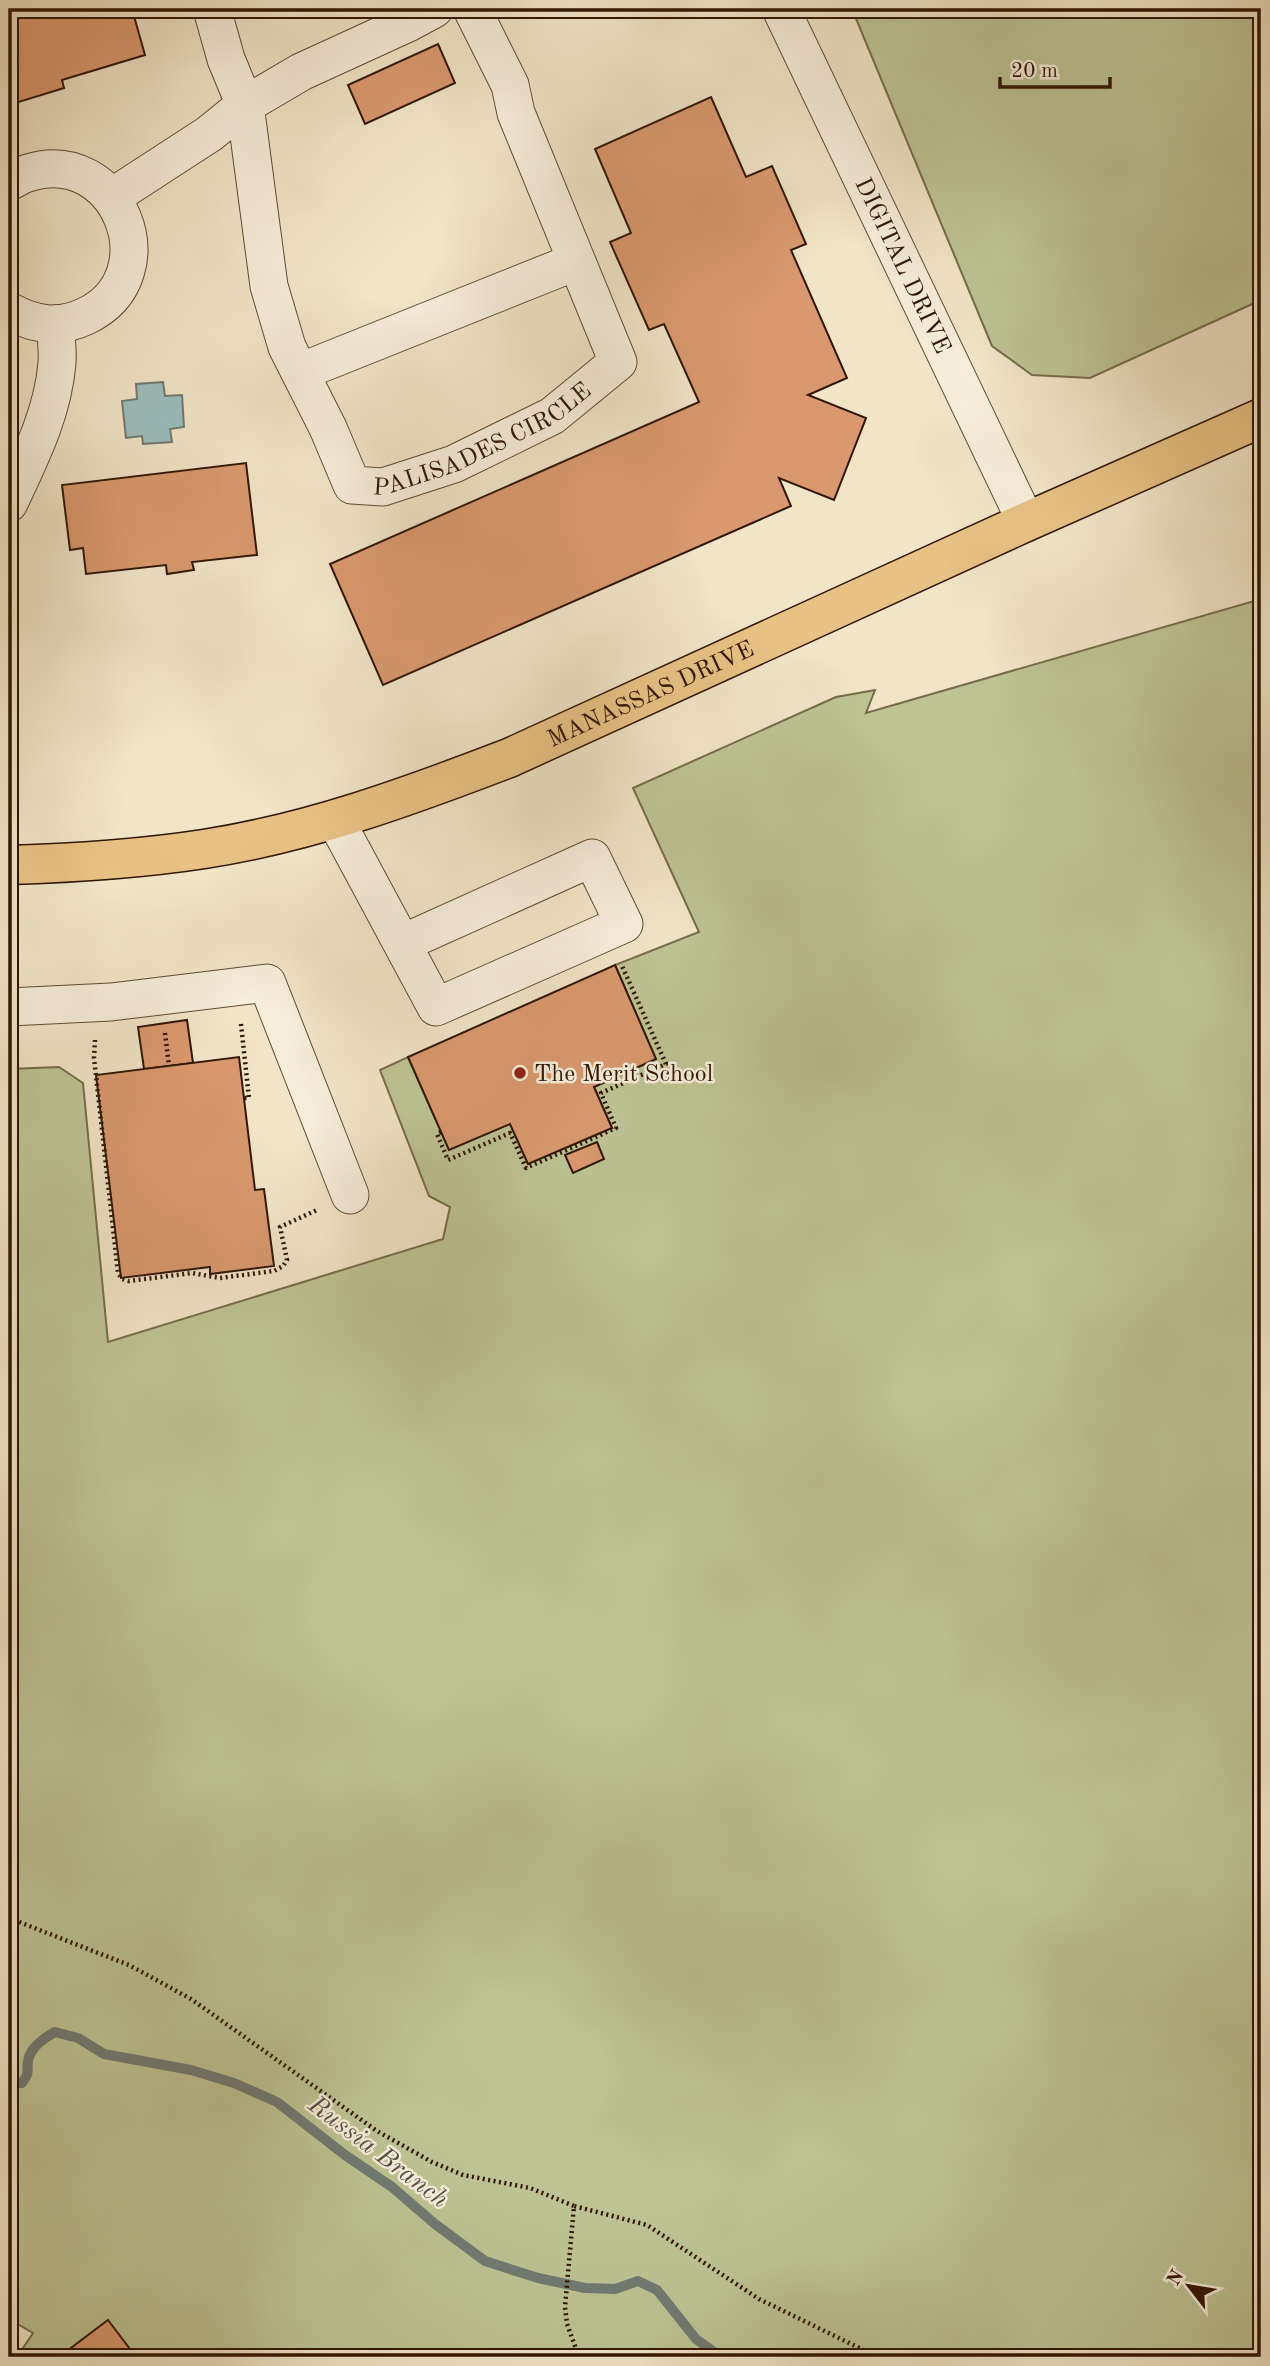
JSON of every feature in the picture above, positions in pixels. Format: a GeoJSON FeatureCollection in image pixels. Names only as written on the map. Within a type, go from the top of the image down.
{"type":"FeatureCollection","features":[{"type":"Feature","properties":{"kind":"main road","name":"MANASSAS DRIVE"},"geometry":{"type":"LineString","coordinates":[[9,865],[101,862],[206,849],[309,826],[421,792],[509,758],[1261,418]]}},
{"type":"Feature","properties":{"kind":"street","name":"PALISADES CIRCLE"},"geometry":{"type":"LineString","coordinates":[[212,9],[226,59],[245,105],[269,286],[287,346],[328,428],[352,485],[383,487],[454,464],[552,416],[618,362],[516,113],[510,85],[472,9]]}},
{"type":"Feature","properties":{"kind":"street"},"geometry":{"type":"LineString","coordinates":[[112,197],[209,134],[245,105],[301,72],[434,9]]}},
{"type":"Feature","properties":{"kind":"street","name":"DIGITAL DRIVE"},"geometry":{"type":"LineString","coordinates":[[781,9],[1026,522]]}},
{"type":"Feature","properties":{"kind":"street"},"geometry":{"type":"LineString","coordinates":[[9,183],[27,173],[50,169],[74,172],[95,182],[112,197],[125,219],[130,244],[127,270],[115,293],[97,311],[74,322],[49,325],[25,320],[9,312]]}},
{"type":"Feature","properties":{"kind":"street"},"geometry":{"type":"LineString","coordinates":[[300,372],[575,262]]}},
{"type":"Feature","properties":{"kind":"street"},"geometry":{"type":"LineString","coordinates":[[9,503],[31,456],[50,402],[57,361],[55,324]]}},
{"type":"Feature","properties":{"kind":"street"},"geometry":{"type":"LineString","coordinates":[[335,819],[436,1007],[624,924],[592,858],[403,943]]}},
{"type":"Feature","properties":{"kind":"street"},"geometry":{"type":"LineString","coordinates":[[9,1007],[111,1002],[267,983],[350,1195]]}},
{"type":"Feature","properties":{"kind":"path"},"geometry":{"type":"LineString","coordinates":[[441,1132],[437,1135],[448,1160],[510,1133],[526,1168],[616,1129],[601,1093],[666,1064],[617,956]]}},
{"type":"Feature","properties":{"kind":"path"},"geometry":{"type":"LineString","coordinates":[[241,1020],[249,1098],[244,1098]]}},
{"type":"Feature","properties":{"kind":"path"},"geometry":{"type":"LineString","coordinates":[[164,1026],[169,1066]]}},
{"type":"Feature","properties":{"kind":"path"},"geometry":{"type":"LineString","coordinates":[[95,1040],[94,1058],[116,1260],[118,1275],[122,1279],[133,1281],[192,1273],[220,1278],[274,1271],[287,1260],[280,1227],[350,1195]]}},
{"type":"Feature","properties":{"kind":"path"},"geometry":{"type":"LineString","coordinates":[[9,1918],[129,1965],[191,1998],[377,2131],[432,2162],[463,2175],[530,2188],[574,2206],[648,2225],[759,2299],[878,2357]]}},
{"type":"Feature","properties":{"kind":"path"},"geometry":{"type":"LineString","coordinates":[[574,2206],[565,2307],[567,2323],[579,2357]]}},
{"type":"Feature","properties":{"kind":"green space"},"geometry":{"type":"Polygon","coordinates":[[[852,9],[1261,9],[1261,300],[1090,378],[1032,375],[992,346],[852,9]]]}},
{"type":"Feature","properties":{"kind":"green space"},"geometry":{"type":"Polygon","coordinates":[[[1261,599],[1261,2357],[17,2357],[33,2333],[9,2319],[9,1069],[59,1067],[83,1083],[108,1342],[443,1239],[450,1207],[429,1196],[380,1070],[408,1057],[449,1150],[510,1124],[528,1164],[612,1128],[594,1087],[656,1059],[615,965],[699,932],[633,788],[836,697],[875,690],[866,713],[1261,599]]]}},
{"type":"Feature","properties":{"kind":"water"},"geometry":{"type":"Polygon","coordinates":[[[163,382],[165,396],[182,395],[184,427],[170,429],[172,442],[143,444],[142,436],[126,438],[122,401],[137,399],[136,384],[163,382]]]}},
{"type":"Feature","properties":{"kind":"building"},"geometry":{"type":"Polygon","coordinates":[[[9,9],[132,9],[145,55],[62,80],[64,88],[9,105],[9,9]]]}},
{"type":"Feature","properties":{"kind":"building"},"geometry":{"type":"Polygon","coordinates":[[[438,44],[455,83],[365,124],[348,85],[438,44]]]}},
{"type":"Feature","properties":{"kind":"building"},"geometry":{"type":"Polygon","coordinates":[[[711,97],[746,177],[772,166],[806,244],[791,250],[847,378],[808,395],[866,418],[834,500],[779,478],[791,506],[383,685],[330,564],[699,402],[664,324],[649,330],[610,242],[631,233],[595,149],[711,97]]]}},
{"type":"Feature","properties":{"kind":"building"},"geometry":{"type":"Polygon","coordinates":[[[246,463],[257,555],[192,562],[194,570],[167,574],[166,565],[86,574],[83,548],[70,550],[62,485],[246,463]]]}},
{"type":"Feature","properties":{"kind":"building","name":"The Merit School"},"geometry":{"type":"Polygon","coordinates":[[[615,965],[656,1059],[594,1087],[612,1128],[528,1164],[510,1124],[449,1150],[408,1057],[615,965]]]}},
{"type":"Feature","properties":{"kind":"building"},"geometry":{"type":"Polygon","coordinates":[[[187,1020],[193,1063],[144,1069],[138,1027],[187,1020]]]}},
{"type":"Feature","properties":{"kind":"building"},"geometry":{"type":"Polygon","coordinates":[[[239,1057],[255,1190],[264,1189],[274,1266],[210,1274],[210,1267],[121,1278],[96,1075],[239,1057]]]}},
{"type":"Feature","properties":{"kind":"building"},"geometry":{"type":"Polygon","coordinates":[[[597,1142],[604,1159],[573,1173],[565,1155],[597,1142]]]}},
{"type":"Feature","properties":{"kind":"building"},"geometry":{"type":"Polygon","coordinates":[[[108,2320],[136,2357],[59,2357],[108,2320]]]}},
{"type":"Feature","properties":{"kind":"waterway","name":"Russia Branch"},"geometry":{"type":"LineString","coordinates":[[9,2084],[22,2083],[32,2051],[42,2040],[55,2032],[78,2038],[104,2054],[191,2070],[234,2083],[277,2102],[345,2155],[392,2187],[435,2224],[485,2261],[538,2278],[585,2288],[615,2289],[638,2281],[657,2290],[696,2339],[721,2357]]}},
{"type":"Feature","properties":{"kind":"waterway"},"geometry":{"type":"LineString","coordinates":[[1166,2357],[1166,2354],[1237,2357]]}},
{"type":"Feature","properties":{"kind":"waterway"},"geometry":{"type":"LineString","coordinates":[[1247,2357],[1259,2355]]}},
{"type":"Feature","properties":{"kind":"place","name":"The Merit School"},"geometry":{"type":"Point","coordinates":[520,1073]}}]}
